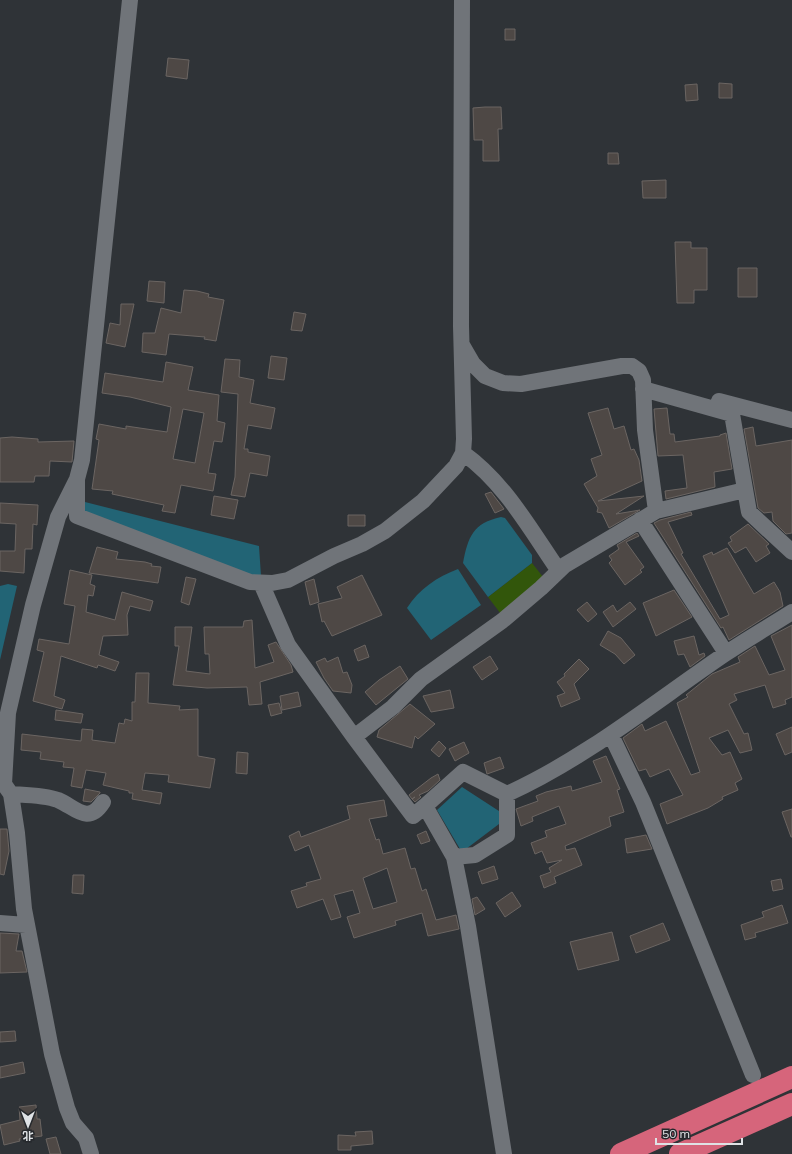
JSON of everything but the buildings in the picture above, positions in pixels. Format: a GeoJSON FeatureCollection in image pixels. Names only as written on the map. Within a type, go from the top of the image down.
{"type":"FeatureCollection","features":[{"type":"Feature","properties":{"kind":"highway"},"geometry":{"type":"LineString","coordinates":[[621,1154],[792,1078]]}},
{"type":"Feature","properties":{"kind":"highway"},"geometry":{"type":"LineString","coordinates":[[680,1154],[792,1104]]}},
{"type":"Feature","properties":{"kind":"street"},"geometry":{"type":"LineString","coordinates":[[130,0],[86,433],[77,479],[77,516],[250,582],[272,584],[288,580],[334,556],[362,544],[385,531],[423,501],[456,466],[463,453],[461,344],[462,0]]}},
{"type":"Feature","properties":{"kind":"street"},"geometry":{"type":"LineString","coordinates":[[461,344],[473,364],[485,376],[503,383],[521,384],[622,366],[632,366],[639,371],[643,384],[645,430],[656,511]]}},
{"type":"Feature","properties":{"kind":"street"},"geometry":{"type":"LineString","coordinates":[[643,384],[792,420]]}},
{"type":"Feature","properties":{"kind":"street"},"geometry":{"type":"LineString","coordinates":[[643,384],[732,414],[749,512],[792,552]]}},
{"type":"Feature","properties":{"kind":"street"},"geometry":{"type":"LineString","coordinates":[[463,453],[478,464],[500,485],[559,571]]}},
{"type":"Feature","properties":{"kind":"street"},"geometry":{"type":"LineString","coordinates":[[77,479],[58,517],[33,605],[8,713],[4,784],[11,794],[17,833],[26,925],[52,1054],[67,1108],[73,1122],[86,1138],[91,1154]]}},
{"type":"Feature","properties":{"kind":"street"},"geometry":{"type":"LineString","coordinates":[[354,737],[393,707],[421,679],[502,621],[565,565],[656,511],[745,490]]}},
{"type":"Feature","properties":{"kind":"street"},"geometry":{"type":"LineString","coordinates":[[640,520],[726,653]]}},
{"type":"Feature","properties":{"kind":"street"},"geometry":{"type":"LineString","coordinates":[[261,583],[288,645],[413,816],[463,772],[507,794]]}},
{"type":"Feature","properties":{"kind":"street"},"geometry":{"type":"LineString","coordinates":[[507,794],[541,778],[611,735],[726,653],[792,612]]}},
{"type":"Feature","properties":{"kind":"street"},"geometry":{"type":"LineString","coordinates":[[611,735],[643,802],[754,1075]]}},
{"type":"Feature","properties":{"kind":"street"},"geometry":{"type":"LineString","coordinates":[[11,794],[58,800],[77,812],[88,814],[98,810],[103,802]]}},
{"type":"Feature","properties":{"kind":"street"},"geometry":{"type":"LineString","coordinates":[[454,857],[476,856],[507,835],[507,794]]}},
{"type":"Feature","properties":{"kind":"street"},"geometry":{"type":"LineString","coordinates":[[425,806],[454,857],[468,926],[504,1154]]}},
{"type":"Feature","properties":{"kind":"street"},"geometry":{"type":"LineString","coordinates":[[0,923],[26,925]]}},
{"type":"Feature","properties":{"kind":"green space"},"geometry":{"type":"Polygon","coordinates":[[[532,563],[551,587],[507,622],[488,597],[532,563]]]}},
{"type":"Feature","properties":{"kind":"water"},"geometry":{"type":"Polygon","coordinates":[[[85,502],[259,546],[261,576],[253,578],[84,514],[85,502]]]}},
{"type":"Feature","properties":{"kind":"water"},"geometry":{"type":"Polygon","coordinates":[[[501,517],[505,518],[532,555],[532,563],[488,597],[463,563],[467,546],[473,532],[484,523],[501,517]]]}},
{"type":"Feature","properties":{"kind":"water"},"geometry":{"type":"Polygon","coordinates":[[[458,569],[481,605],[431,640],[407,608],[417,595],[429,584],[458,569]]]}},
{"type":"Feature","properties":{"kind":"water"},"geometry":{"type":"Polygon","coordinates":[[[8,584],[17,586],[0,660],[0,586],[8,584]]]}},
{"type":"Feature","properties":{"kind":"water"},"geometry":{"type":"Polygon","coordinates":[[[462,787],[502,813],[499,824],[466,849],[460,849],[437,810],[462,787]]]}}]}
